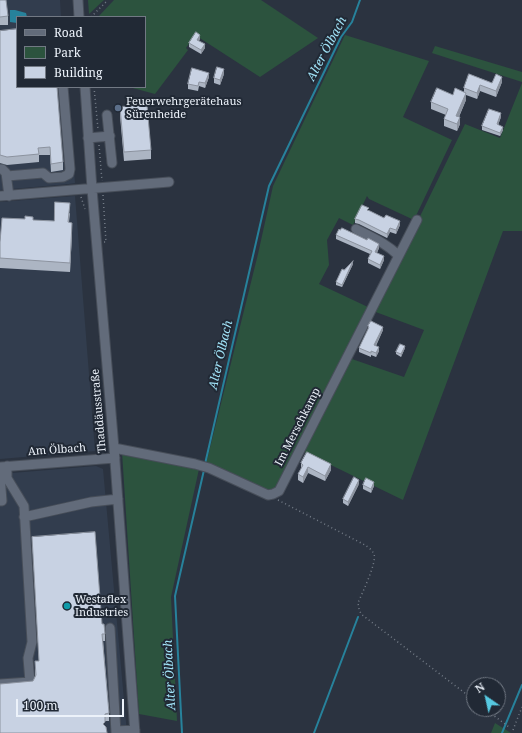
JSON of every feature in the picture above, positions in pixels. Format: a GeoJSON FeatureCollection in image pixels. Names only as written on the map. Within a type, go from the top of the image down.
{"type":"FeatureCollection","features":[{"type":"Feature","properties":{"kind":"street"},"geometry":{"type":"LineString","coordinates":[[78,0],[80,16]]}},
{"type":"Feature","properties":{"kind":"street"},"geometry":{"type":"LineString","coordinates":[[7,176],[43,173],[49,178],[66,176],[69,174],[70,169],[63,88]]}},
{"type":"Feature","properties":{"kind":"street","name":"Thaddäusstraße"},"geometry":{"type":"LineString","coordinates":[[85,88],[92,189],[115,458],[135,732]]}},
{"type":"Feature","properties":{"kind":"street"},"geometry":{"type":"LineString","coordinates":[[107,115],[112,163]]}},
{"type":"Feature","properties":{"kind":"street"},"geometry":{"type":"LineString","coordinates":[[88,138],[110,136]]}},
{"type":"Feature","properties":{"kind":"street"},"geometry":{"type":"LineString","coordinates":[[0,169],[5,170],[7,176],[4,196],[169,182]]}},
{"type":"Feature","properties":{"kind":"street","name":"Im Merschkamp"},"geometry":{"type":"LineString","coordinates":[[273,494],[279,491],[417,220]]}},
{"type":"Feature","properties":{"kind":"street"},"geometry":{"type":"LineString","coordinates":[[356,229],[381,241],[398,255]]}},
{"type":"Feature","properties":{"kind":"street"},"geometry":{"type":"LineString","coordinates":[[114,448],[195,464],[208,468],[268,495],[273,494]]}},
{"type":"Feature","properties":{"kind":"street","name":"Am Ölbach"},"geometry":{"type":"LineString","coordinates":[[4,466],[115,458]]}},
{"type":"Feature","properties":{"kind":"street"},"geometry":{"type":"LineString","coordinates":[[0,684],[30,682],[28,658],[32,642],[24,506],[7,478],[4,466]]}},
{"type":"Feature","properties":{"kind":"street"},"geometry":{"type":"LineString","coordinates":[[0,475],[2,501],[0,501]]}},
{"type":"Feature","properties":{"kind":"street"},"geometry":{"type":"LineString","coordinates":[[24,517],[90,502],[118,499]]}},
{"type":"Feature","properties":{"kind":"street"},"geometry":{"type":"LineString","coordinates":[[110,628],[116,732],[135,732]]}},
{"type":"Feature","properties":{"kind":"path"},"geometry":{"type":"LineString","coordinates":[[92,16],[108,0]]}},
{"type":"Feature","properties":{"kind":"path"},"geometry":{"type":"LineString","coordinates":[[94,88],[100,155]]}},
{"type":"Feature","properties":{"kind":"path"},"geometry":{"type":"LineString","coordinates":[[142,112],[156,111]]}},
{"type":"Feature","properties":{"kind":"path"},"geometry":{"type":"LineString","coordinates":[[273,494],[275,498],[371,549],[374,555],[374,563],[358,603],[361,614],[466,694]]}},
{"type":"Feature","properties":{"kind":"path"},"geometry":{"type":"LineString","coordinates":[[513,730],[522,707]]}},
{"type":"Feature","properties":{"kind":"path"},"geometry":{"type":"LineString","coordinates":[[496,717],[509,727]]}},
{"type":"Feature","properties":{"kind":"shaded area"},"geometry":{"type":"Polygon","coordinates":[[[0,0],[60,0],[61,16],[16,16],[16,88],[67,88],[75,183],[0,190],[0,0]]]}},
{"type":"Feature","properties":{"kind":"shaded area"},"geometry":{"type":"Polygon","coordinates":[[[75,196],[95,451],[0,459],[0,202],[75,196]]]}},
{"type":"Feature","properties":{"kind":"shaded area"},"geometry":{"type":"Polygon","coordinates":[[[96,466],[103,469],[127,733],[0,733],[0,474],[96,466]]]}},
{"type":"Feature","properties":{"kind":"green space"},"geometry":{"type":"Polygon","coordinates":[[[88,0],[104,0],[89,14],[88,0]]]}},
{"type":"Feature","properties":{"kind":"green space"},"geometry":{"type":"Polygon","coordinates":[[[114,0],[261,0],[318,38],[260,77],[195,35],[186,48],[188,50],[155,94],[133,88],[146,88],[146,16],[99,16],[114,0]]]}},
{"type":"Feature","properties":{"kind":"green space"},"geometry":{"type":"Polygon","coordinates":[[[345,35],[429,61],[403,117],[452,140],[414,220],[369,199],[367,196],[353,225],[339,218],[327,240],[329,265],[319,284],[370,308],[277,488],[268,492],[206,464],[258,254],[273,186],[345,35]]]}},
{"type":"Feature","properties":{"kind":"green space"},"geometry":{"type":"Polygon","coordinates":[[[435,46],[522,72],[522,82],[432,53],[435,46]]]}},
{"type":"Feature","properties":{"kind":"green space"},"geometry":{"type":"Polygon","coordinates":[[[522,83],[522,231],[503,231],[403,500],[302,451],[349,358],[404,377],[424,330],[373,311],[465,124],[500,138],[522,83]]]}},
{"type":"Feature","properties":{"kind":"green space"},"geometry":{"type":"Polygon","coordinates":[[[122,452],[199,469],[171,597],[177,721],[139,714],[122,452]]]}},
{"type":"Feature","properties":{"kind":"green space"},"geometry":{"type":"Polygon","coordinates":[[[495,723],[511,733],[491,733],[495,723]]]}},
{"type":"Feature","properties":{"kind":"water"},"geometry":{"type":"Polygon","coordinates":[[[10,10],[26,13],[27,16],[16,16],[16,23],[10,22],[10,10]]]}},
{"type":"Feature","properties":{"kind":"building"},"geometry":{"type":"Polygon","coordinates":[[[0,0],[6,0],[8,16],[0,17],[0,0]]]}},
{"type":"Feature","properties":{"kind":"building"},"geometry":{"type":"Polygon","coordinates":[[[16,29],[16,88],[57,88],[63,162],[51,164],[50,147],[38,148],[39,154],[7,157],[0,155],[0,31],[16,29]]]}},
{"type":"Feature","properties":{"kind":"building"},"geometry":{"type":"Polygon","coordinates":[[[196,32],[200,35],[197,40],[205,44],[201,50],[189,43],[196,32]]]}},
{"type":"Feature","properties":{"kind":"building"},"geometry":{"type":"Polygon","coordinates":[[[217,67],[224,69],[220,80],[214,78],[217,67]]]}},
{"type":"Feature","properties":{"kind":"building"},"geometry":{"type":"Polygon","coordinates":[[[192,68],[209,73],[205,83],[199,82],[198,86],[188,84],[192,68]]]}},
{"type":"Feature","properties":{"kind":"building"},"geometry":{"type":"Polygon","coordinates":[[[469,74],[492,83],[496,74],[502,77],[496,91],[480,85],[477,93],[464,88],[469,74]]]}},
{"type":"Feature","properties":{"kind":"building"},"geometry":{"type":"Polygon","coordinates":[[[437,88],[453,95],[455,88],[466,93],[456,116],[460,117],[457,124],[444,119],[448,109],[431,102],[437,88]]]}},
{"type":"Feature","properties":{"kind":"building"},"geometry":{"type":"Polygon","coordinates":[[[147,105],[151,150],[124,152],[120,107],[147,105]]]}},
{"type":"Feature","properties":{"kind":"building"},"geometry":{"type":"Polygon","coordinates":[[[489,109],[501,113],[497,124],[503,127],[500,133],[482,126],[489,109]]]}},
{"type":"Feature","properties":{"kind":"building"},"geometry":{"type":"Polygon","coordinates":[[[55,202],[70,203],[68,222],[72,223],[70,263],[0,258],[2,218],[25,219],[25,216],[33,217],[33,220],[54,221],[55,202]]]}},
{"type":"Feature","properties":{"kind":"building"},"geometry":{"type":"Polygon","coordinates":[[[362,205],[369,208],[367,210],[384,218],[386,215],[400,221],[396,230],[390,228],[387,234],[355,219],[362,205]]]}},
{"type":"Feature","properties":{"kind":"building"},"geometry":{"type":"Polygon","coordinates":[[[342,228],[379,244],[375,252],[384,256],[380,265],[368,259],[372,251],[336,235],[339,229],[340,230],[342,228]]]}},
{"type":"Feature","properties":{"kind":"building"},"geometry":{"type":"Polygon","coordinates":[[[353,261],[342,285],[336,282],[342,269],[344,270],[353,261]]]}},
{"type":"Feature","properties":{"kind":"building"},"geometry":{"type":"Polygon","coordinates":[[[371,321],[383,327],[374,345],[379,347],[376,353],[371,351],[371,353],[359,348],[371,321]]]}},
{"type":"Feature","properties":{"kind":"building"},"geometry":{"type":"Polygon","coordinates":[[[400,344],[405,346],[401,354],[396,352],[400,344]]]}},
{"type":"Feature","properties":{"kind":"building"},"geometry":{"type":"Polygon","coordinates":[[[307,452],[331,464],[325,476],[308,467],[303,477],[298,474],[303,465],[301,463],[307,452]]]}},
{"type":"Feature","properties":{"kind":"building"},"geometry":{"type":"Polygon","coordinates":[[[354,477],[359,480],[348,502],[343,499],[354,477]]]}},
{"type":"Feature","properties":{"kind":"building"},"geometry":{"type":"Polygon","coordinates":[[[366,478],[374,482],[371,489],[363,485],[366,478]]]}},
{"type":"Feature","properties":{"kind":"building","name":"Westaflex Industries"},"geometry":{"type":"Polygon","coordinates":[[[95,532],[102,624],[104,624],[105,634],[102,634],[109,713],[105,714],[105,722],[103,724],[106,727],[107,733],[0,733],[0,684],[33,681],[36,675],[35,661],[39,661],[32,537],[95,532]]]}},
{"type":"Feature","properties":{"kind":"waterway","name":"Alter Ölbach"},"geometry":{"type":"LineString","coordinates":[[205,464],[269,186],[341,37],[352,22],[360,0]]}},
{"type":"Feature","properties":{"kind":"waterway","name":"Alter Ölbach"},"geometry":{"type":"LineString","coordinates":[[182,733],[175,596],[204,470]]}},
{"type":"Feature","properties":{"kind":"waterway"},"geometry":{"type":"LineString","coordinates":[[314,733],[358,617]]}},
{"type":"Feature","properties":{"kind":"waterway"},"geometry":{"type":"LineString","coordinates":[[502,733],[522,685]]}},
{"type":"Feature","properties":{"kind":"place","name":"Feuerwehrgerätehaus Sürenheide"},"geometry":{"type":"Point","coordinates":[118,108]}},
{"type":"Feature","properties":{"kind":"place","name":"Westaflex Industries"},"geometry":{"type":"Point","coordinates":[67,606]}}]}
